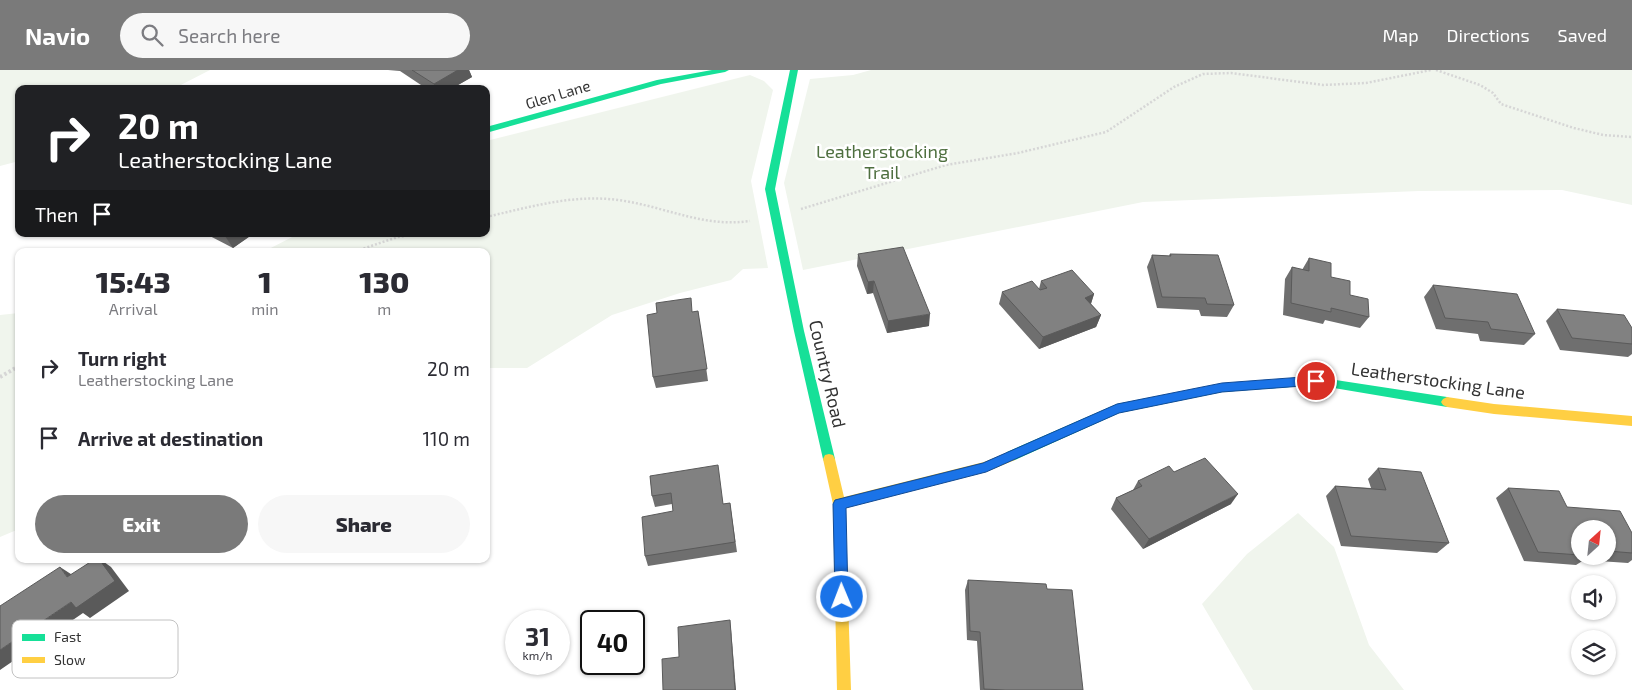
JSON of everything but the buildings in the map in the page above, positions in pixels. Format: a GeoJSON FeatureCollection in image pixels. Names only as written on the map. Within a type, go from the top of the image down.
{"type":"FeatureCollection","features":[{"type":"Feature","properties":{"kind":"street","name":"Glen Lane"},"geometry":{"type":"LineString","coordinates":[[490,129],[660,82],[725,70]]}},
{"type":"Feature","properties":{"kind":"street","name":"Country Road"},"geometry":{"type":"LineString","coordinates":[[794,70],[770,189],[799,330],[839,504],[844,690]]}},
{"type":"Feature","properties":{"kind":"street","name":"Leatherstocking Lane"},"geometry":{"type":"LineString","coordinates":[[839,504],[986,467],[1117,409],[1222,388],[1316,381],[1494,409],[1632,421]]}},
{"type":"Feature","properties":{"kind":"path"},"geometry":{"type":"LineString","coordinates":[[796,210],[946,165],[1018,153],[1106,132],[1174,87],[1204,74],[1231,73],[1323,85],[1366,84],[1431,70]]}},
{"type":"Feature","properties":{"kind":"path"},"geometry":{"type":"LineString","coordinates":[[1436,70],[1480,86],[1493,93],[1501,104],[1574,128],[1603,135],[1632,138]]}},
{"type":"Feature","properties":{"kind":"path"},"geometry":{"type":"LineString","coordinates":[[490,216],[566,199],[618,200],[706,221],[730,224],[750,221]]}},
{"type":"Feature","properties":{"kind":"path"},"geometry":{"type":"LineString","coordinates":[[365,248],[398,237]]}},
{"type":"Feature","properties":{"kind":"path"},"geometry":{"type":"LineString","coordinates":[[0,377],[15,368]]}},
{"type":"Feature","properties":{"kind":"green space"},"geometry":{"type":"Polygon","coordinates":[[[0,70],[210,70],[181,85],[15,85],[15,162],[0,166],[0,70]]]}},
{"type":"Feature","properties":{"kind":"green space","name":"Leatherstocking Trail"},"geometry":{"type":"Polygon","coordinates":[[[871,70],[1632,70],[1632,205],[1562,190],[1419,191],[1143,202],[803,270],[784,183],[810,79],[853,75],[871,70]]]}},
{"type":"Feature","properties":{"kind":"green space"},"geometry":{"type":"Polygon","coordinates":[[[750,75],[764,81],[773,90],[751,181],[768,268],[743,269],[731,280],[680,293],[612,315],[527,368],[490,368],[490,248],[271,248],[292,237],[490,237],[490,140],[750,75]]]}},
{"type":"Feature","properties":{"kind":"green space"},"geometry":{"type":"Polygon","coordinates":[[[15,313],[15,531],[0,537],[0,315],[15,313]]]}},
{"type":"Feature","properties":{"kind":"green space"},"geometry":{"type":"Polygon","coordinates":[[[1298,513],[1334,547],[1369,645],[1404,690],[1253,690],[1202,604],[1247,554],[1298,513]]]}},
{"type":"Feature","properties":{"kind":"traffic: fast"},"geometry":{"type":"LineString","coordinates":[[490,129],[660,82],[725,70]]}},
{"type":"Feature","properties":{"kind":"traffic: fast"},"geometry":{"type":"LineString","coordinates":[[794,70],[770,189],[799,331],[829,459]]}},
{"type":"Feature","properties":{"kind":"traffic: fast"},"geometry":{"type":"LineString","coordinates":[[1011,456],[1117,409],[1222,388],[1316,381],[1447,402]]}},
{"type":"Feature","properties":{"kind":"traffic: slow"},"geometry":{"type":"LineString","coordinates":[[1447,402],[1494,409],[1632,421]]}},
{"type":"Feature","properties":{"kind":"traffic: slow"},"geometry":{"type":"LineString","coordinates":[[839,504],[986,467],[1011,456]]}},
{"type":"Feature","properties":{"kind":"traffic: slow"},"geometry":{"type":"LineString","coordinates":[[829,459],[839,504],[844,690]]}},
{"type":"Feature","properties":{"kind":"route"},"geometry":{"type":"LineString","coordinates":[[842,597],[839,504],[986,467],[1117,409],[1222,388],[1316,381]]}}]}
